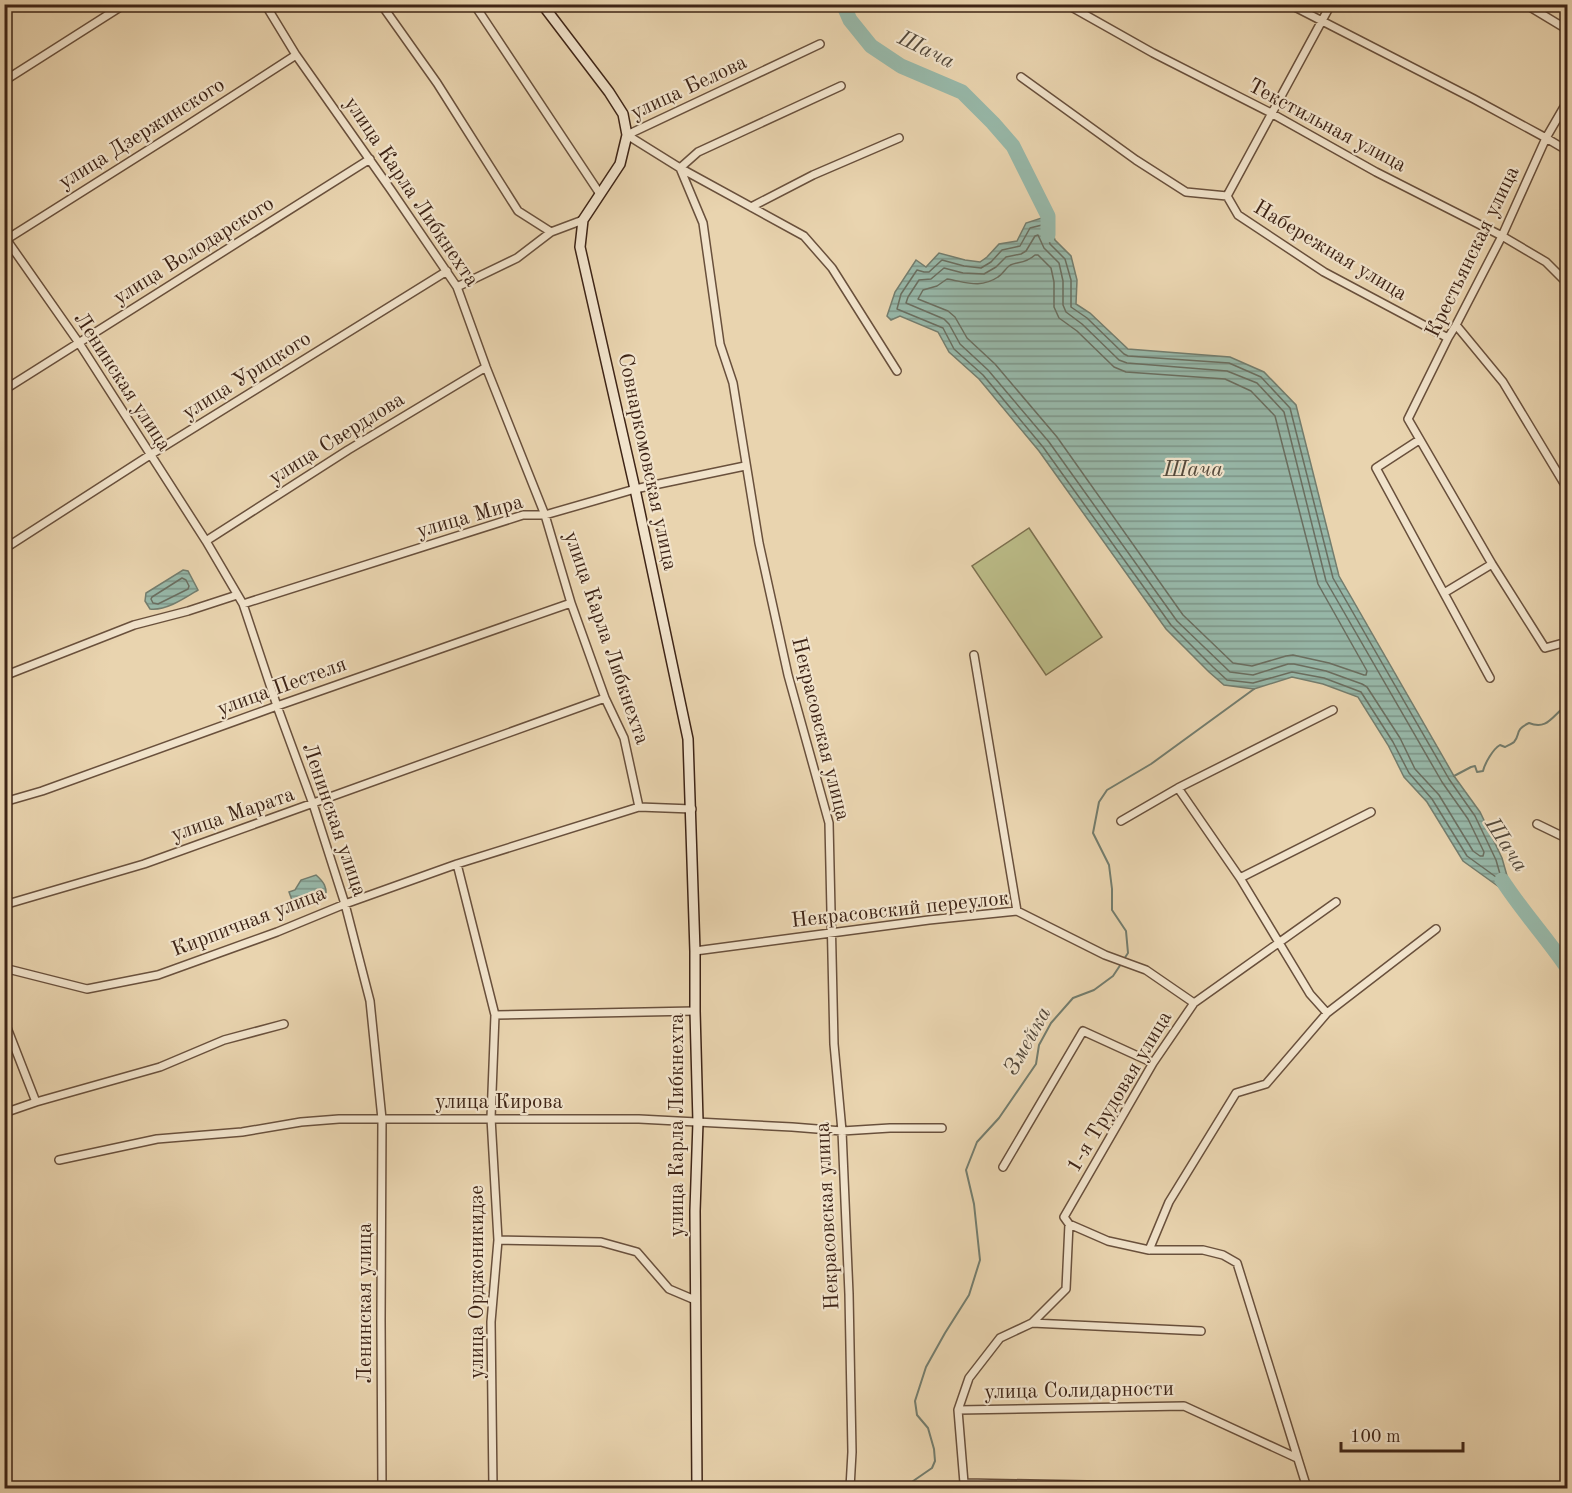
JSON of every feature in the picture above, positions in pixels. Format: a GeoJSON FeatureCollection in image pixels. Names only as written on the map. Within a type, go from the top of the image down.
{"type":"FeatureCollection","features":[{"type":"Feature","properties":{"kind":"street"},"geometry":{"type":"LineString","coordinates":[[4,81],[124,4]]}},
{"type":"Feature","properties":{"kind":"street","name":"улица Карла Либкнехта"},"geometry":{"type":"LineString","coordinates":[[265,4],[296,55],[457,287],[545,515],[571,603],[605,698],[624,738],[639,807]]}},
{"type":"Feature","properties":{"kind":"street"},"geometry":{"type":"LineString","coordinates":[[381,4],[437,83],[518,212],[551,232]]}},
{"type":"Feature","properties":{"kind":"street"},"geometry":{"type":"LineString","coordinates":[[474,4],[600,194]]}},
{"type":"Feature","properties":{"kind":"street"},"geometry":{"type":"LineString","coordinates":[[457,287],[517,258],[551,232],[582,220],[620,164],[627,135],[623,114],[542,4]]}},
{"type":"Feature","properties":{"kind":"street","name":"Текстильная улица"},"geometry":{"type":"LineString","coordinates":[[1066,4],[1153,53],[1271,113],[1376,172],[1503,236],[1546,262],[1568,284]]}},
{"type":"Feature","properties":{"kind":"street"},"geometry":{"type":"LineString","coordinates":[[1289,4],[1568,151]]}},
{"type":"Feature","properties":{"kind":"street"},"geometry":{"type":"LineString","coordinates":[[1227,196],[1331,4]]}},
{"type":"Feature","properties":{"kind":"street"},"geometry":{"type":"LineString","coordinates":[[1525,4],[1568,30]]}},
{"type":"Feature","properties":{"kind":"street","name":"улица Белова"},"geometry":{"type":"LineString","coordinates":[[627,135],[820,44]]}},
{"type":"Feature","properties":{"kind":"street","name":"улица Дзержинского"},"geometry":{"type":"LineString","coordinates":[[5,239],[183,129],[296,55]]}},
{"type":"Feature","properties":{"kind":"street","name":"Набережная улица"},"geometry":{"type":"LineString","coordinates":[[1021,77],[1136,160],[1186,192],[1227,196],[1238,214],[1324,272],[1448,338]]}},
{"type":"Feature","properties":{"kind":"street"},"geometry":{"type":"LineString","coordinates":[[680,168],[698,152],[841,86]]}},
{"type":"Feature","properties":{"kind":"street","name":"Крестьянская улица"},"geometry":{"type":"LineString","coordinates":[[1419,440],[1408,419],[1448,338],[1503,236],[1546,138],[1568,100]]}},
{"type":"Feature","properties":{"kind":"street","name":"улица Белова"},"geometry":{"type":"LineString","coordinates":[[627,135],[680,168],[804,236],[832,268],[897,371]]}},
{"type":"Feature","properties":{"kind":"street"},"geometry":{"type":"LineString","coordinates":[[751,207],[813,175],[899,138]]}},
{"type":"Feature","properties":{"kind":"street","name":"улица Володарского"},"geometry":{"type":"LineString","coordinates":[[4,390],[370,159]]}},
{"type":"Feature","properties":{"kind":"street","name":"Некрасовская улица"},"geometry":{"type":"LineString","coordinates":[[680,168],[703,223],[720,344],[733,383],[759,543],[788,675],[829,823],[834,1044],[842,1131],[849,1305],[852,1452],[850,1488]]}},
{"type":"Feature","properties":{"kind":"street","name":"Совнаркомовская улица"},"geometry":{"type":"LineString","coordinates":[[582,220],[580,247],[635,489],[688,739],[692,809]]}},
{"type":"Feature","properties":{"kind":"street","name":"Ленинская улица"},"geometry":{"type":"LineString","coordinates":[[5,239],[79,343],[243,604],[276,706],[313,804],[345,904],[370,1001],[382,1119],[382,1488]]}},
{"type":"Feature","properties":{"kind":"street","name":"улица Урицкого"},"geometry":{"type":"LineString","coordinates":[[4,549],[150,455],[447,272]]}},
{"type":"Feature","properties":{"kind":"street"},"geometry":{"type":"LineString","coordinates":[[1456,325],[1503,382],[1568,490]]}},
{"type":"Feature","properties":{"kind":"street","name":"улица Свердлова"},"geometry":{"type":"LineString","coordinates":[[206,542],[348,450],[486,367]]}},
{"type":"Feature","properties":{"kind":"street"},"geometry":{"type":"LineString","coordinates":[[1490,678],[1376,468],[1419,440],[1492,564],[1545,648],[1563,643],[1568,638]]}},
{"type":"Feature","properties":{"kind":"street","name":"улица Мира"},"geometry":{"type":"LineString","coordinates":[[243,604],[523,515],[545,515],[635,489],[746,466]]}},
{"type":"Feature","properties":{"kind":"street"},"geometry":{"type":"LineString","coordinates":[[1444,593],[1492,564]]}},
{"type":"Feature","properties":{"kind":"street"},"geometry":{"type":"LineString","coordinates":[[4,678],[9,674],[134,626],[237,595]]}},
{"type":"Feature","properties":{"kind":"street","name":"улица Пестеля"},"geometry":{"type":"LineString","coordinates":[[4,801],[42,791],[571,603]]}},
{"type":"Feature","properties":{"kind":"street"},"geometry":{"type":"LineString","coordinates":[[974,655],[1017,911]]}},
{"type":"Feature","properties":{"kind":"street","name":"улица Марата"},"geometry":{"type":"LineString","coordinates":[[4,905],[144,864],[605,698]]}},
{"type":"Feature","properties":{"kind":"street"},"geometry":{"type":"LineString","coordinates":[[1121,821],[1178,788],[1333,710]]}},
{"type":"Feature","properties":{"kind":"street"},"geometry":{"type":"LineString","coordinates":[[1178,788],[1240,879],[1310,994],[1328,1013]]}},
{"type":"Feature","properties":{"kind":"street"},"geometry":{"type":"LineString","coordinates":[[639,807],[692,809]]}},
{"type":"Feature","properties":{"kind":"street","name":"Кирпичная улица"},"geometry":{"type":"LineString","coordinates":[[4,968],[87,989],[158,975],[457,864],[639,807]]}},
{"type":"Feature","properties":{"kind":"street","name":"улица Карла Либкнехта"},"geometry":{"type":"LineString","coordinates":[[692,809],[698,1122],[695,1211],[697,1488]]}},
{"type":"Feature","properties":{"kind":"street"},"geometry":{"type":"LineString","coordinates":[[1240,879],[1371,812]]}},
{"type":"Feature","properties":{"kind":"street"},"geometry":{"type":"LineString","coordinates":[[1537,824],[1568,839]]}},
{"type":"Feature","properties":{"kind":"street","name":"улица Орджоникидзе"},"geometry":{"type":"LineString","coordinates":[[457,864],[495,1015],[491,1118],[498,1240],[491,1322],[493,1488]]}},
{"type":"Feature","properties":{"kind":"street","name":"1-я Трудовая улица"},"geometry":{"type":"LineString","coordinates":[[1069,1224],[1065,1217],[1153,1063],[1194,1003],[1336,902]]}},
{"type":"Feature","properties":{"kind":"street","name":"Некрасовский переулок"},"geometry":{"type":"LineString","coordinates":[[695,951],[929,920],[1017,911],[1105,955],[1141,967],[1194,1003]]}},
{"type":"Feature","properties":{"kind":"street"},"geometry":{"type":"LineString","coordinates":[[1149,1250],[1169,1202],[1236,1094],[1266,1084],[1328,1013],[1436,929]]}},
{"type":"Feature","properties":{"kind":"street"},"geometry":{"type":"LineString","coordinates":[[495,1015],[695,1011]]}},
{"type":"Feature","properties":{"kind":"street"},"geometry":{"type":"LineString","coordinates":[[4,1020],[36,1102]]}},
{"type":"Feature","properties":{"kind":"street"},"geometry":{"type":"LineString","coordinates":[[4,1113],[160,1067],[224,1040],[284,1024]]}},
{"type":"Feature","properties":{"kind":"street"},"geometry":{"type":"LineString","coordinates":[[1003,1167],[1083,1031],[1153,1063]]}},
{"type":"Feature","properties":{"kind":"street","name":"улица Кирова"},"geometry":{"type":"LineString","coordinates":[[59,1160],[157,1139],[339,1119],[639,1119],[842,1131],[942,1128]]}},
{"type":"Feature","properties":{"kind":"street"},"geometry":{"type":"LineString","coordinates":[[1175,1488],[964,1486],[958,1410],[969,1378],[1000,1338],[1032,1323],[1066,1289],[1069,1224],[1108,1241],[1149,1250],[1203,1250],[1223,1255],[1237,1263],[1307,1488]]}},
{"type":"Feature","properties":{"kind":"street"},"geometry":{"type":"LineString","coordinates":[[498,1240],[601,1242],[637,1252],[669,1289],[695,1300]]}},
{"type":"Feature","properties":{"kind":"street"},"geometry":{"type":"LineString","coordinates":[[1032,1323],[1201,1331]]}},
{"type":"Feature","properties":{"kind":"street","name":"улица Солидарности"},"geometry":{"type":"LineString","coordinates":[[958,1410],[1184,1406],[1297,1458]]}},
{"type":"Feature","properties":{"kind":"green space"},"geometry":{"type":"Polygon","coordinates":[[[1029,528],[1102,637],[1046,675],[972,566],[1029,528]]]}},
{"type":"Feature","properties":{"kind":"water","name":"Шача"},"geometry":{"type":"Polygon","coordinates":[[[1048,216],[1055,240],[1071,256],[1077,280],[1076,304],[1090,313],[1128,349],[1230,357],[1264,372],[1296,405],[1339,576],[1454,776],[1480,812],[1502,858],[1513,897],[1463,861],[1427,802],[1404,777],[1388,745],[1358,697],[1323,684],[1292,677],[1254,689],[1224,685],[1209,672],[1166,629],[1039,451],[979,379],[949,352],[938,332],[900,316],[891,320],[887,316],[895,292],[916,260],[926,267],[939,253],[980,262],[999,244],[1017,241],[1026,223],[1048,216]]]}},
{"type":"Feature","properties":{"kind":"water"},"geometry":{"type":"Polygon","coordinates":[[[183,570],[188,571],[198,590],[169,606],[150,609],[145,601],[146,593],[183,570]]]}},
{"type":"Feature","properties":{"kind":"water"},"geometry":{"type":"Polygon","coordinates":[[[316,875],[324,885],[326,897],[319,901],[307,902],[296,911],[289,892],[295,890],[301,880],[316,875]]]}},
{"type":"Feature","properties":{"kind":"waterway","name":"Шача"},"geometry":{"type":"LineString","coordinates":[[843,4],[850,20],[871,46],[901,66],[962,92],[993,123],[1013,146],[1048,216],[1048,235]]}},
{"type":"Feature","properties":{"kind":"waterway","name":"Змейка"},"geometry":{"type":"LineString","coordinates":[[1124,959],[1128,953],[1126,931],[1112,910],[1109,865],[1093,833],[1099,802],[1107,790],[1151,764],[1254,689]]}},
{"type":"Feature","properties":{"kind":"waterway"},"geometry":{"type":"LineString","coordinates":[[1454,776],[1475,766],[1477,772],[1483,771],[1487,760],[1495,750],[1500,745],[1505,747],[1514,742],[1521,728],[1529,723],[1536,725],[1546,723],[1568,705]]}},
{"type":"Feature","properties":{"kind":"waterway","name":"Шача"},"geometry":{"type":"LineString","coordinates":[[1502,880],[1568,969]]}},
{"type":"Feature","properties":{"kind":"waterway","name":"Змейка"},"geometry":{"type":"LineString","coordinates":[[903,1488],[932,1468],[935,1461],[928,1428],[917,1415],[915,1401],[926,1367],[969,1295],[980,1260],[974,1204],[966,1170],[977,1142],[999,1118],[1036,1064],[1039,1045],[1051,1023],[1073,998],[1094,990],[1113,976],[1121,964]]}}]}
